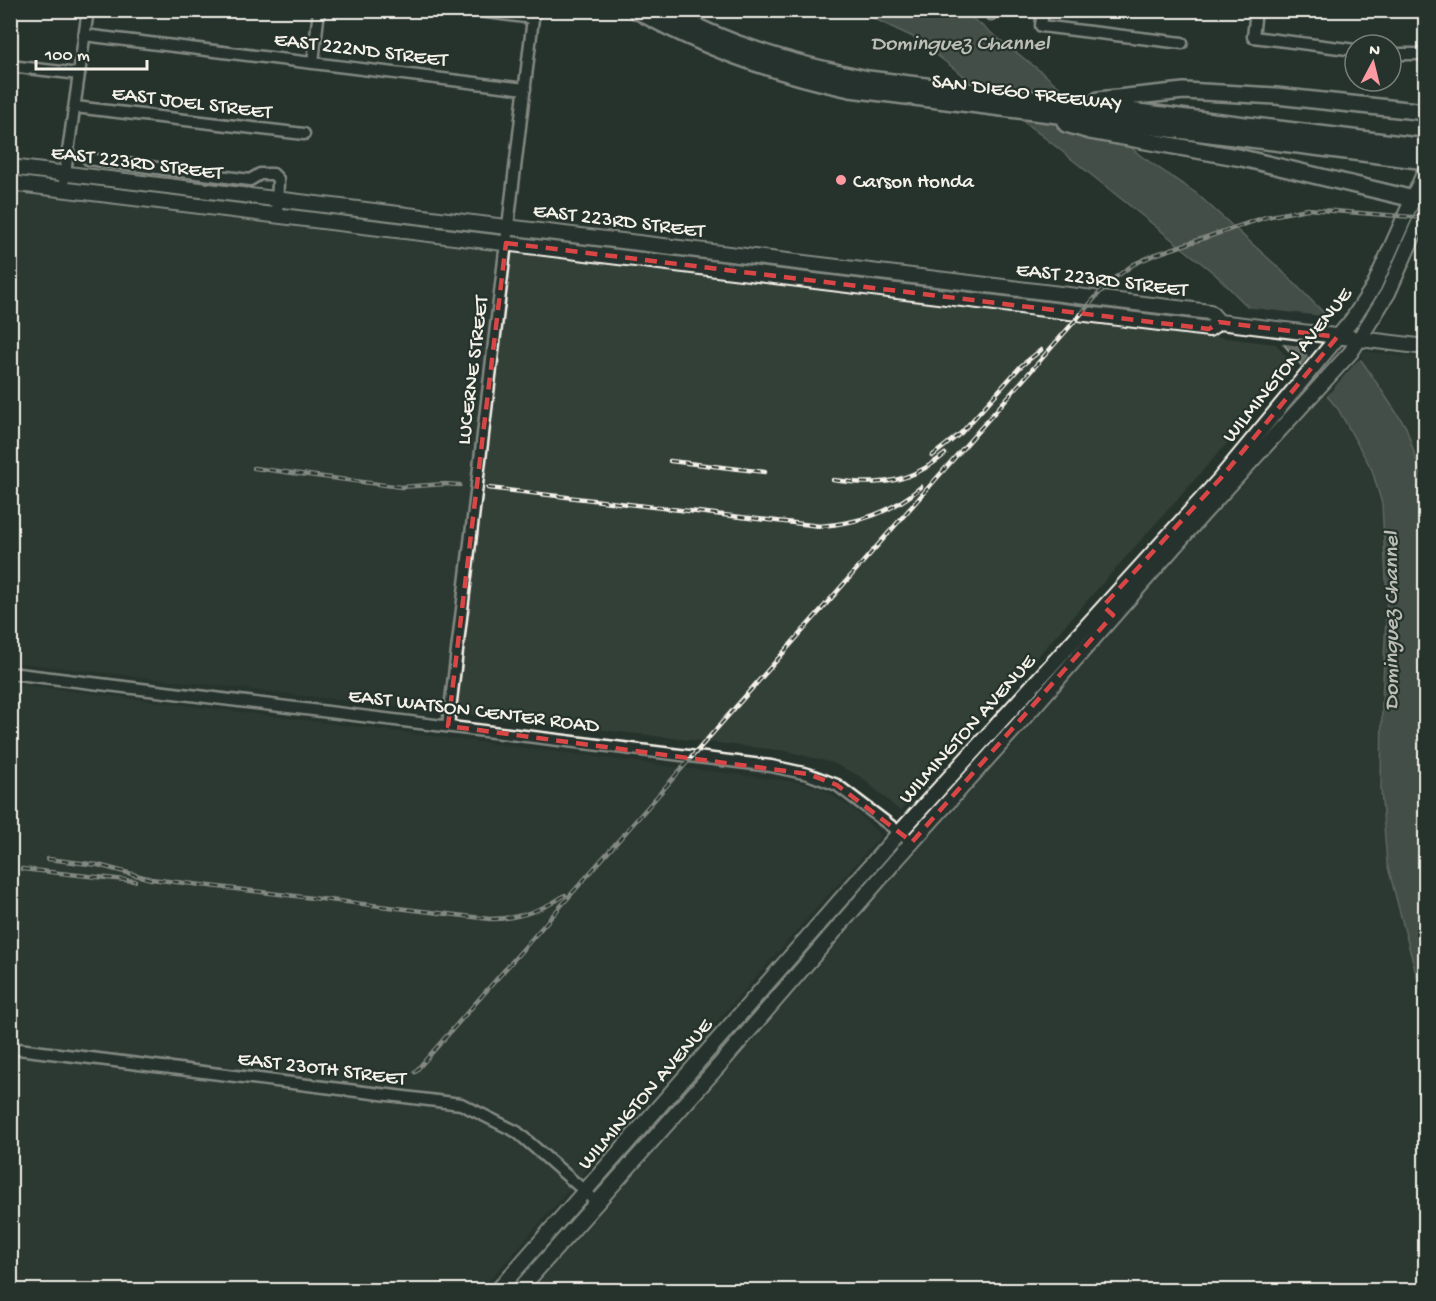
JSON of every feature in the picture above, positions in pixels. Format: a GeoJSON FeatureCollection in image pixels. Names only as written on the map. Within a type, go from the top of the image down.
{"type":"FeatureCollection","features":[{"type":"Feature","properties":{"kind":"highway","name":"SAN DIEGO FREEWAY"},"geometry":{"type":"LineString","coordinates":[[636,10],[712,48],[794,76],[860,91],[1131,125],[1411,146]]}},
{"type":"Feature","properties":{"kind":"highway"},"geometry":{"type":"LineString","coordinates":[[653,10],[735,49],[781,63],[866,84],[962,90]]}},
{"type":"Feature","properties":{"kind":"highway"},"geometry":{"type":"LineString","coordinates":[[664,10],[727,40],[797,64],[888,82],[1425,147]]}},
{"type":"Feature","properties":{"kind":"highway","name":"SAN DIEGO FREEWAY"},"geometry":{"type":"LineString","coordinates":[[680,10],[753,42],[796,56],[962,90],[1411,146],[1425,160]]}},
{"type":"Feature","properties":{"kind":"highway"},"geometry":{"type":"LineString","coordinates":[[1109,108],[1184,92],[1276,96],[1425,112]]}},
{"type":"Feature","properties":{"kind":"highway"},"geometry":{"type":"LineString","coordinates":[[1023,111],[1090,131],[1279,166],[1421,203]]}},
{"type":"Feature","properties":{"kind":"highway"},"geometry":{"type":"LineString","coordinates":[[1411,146],[1425,152]]}},
{"type":"Feature","properties":{"kind":"main road","name":"EAST 223RD STREET"},"geometry":{"type":"LineString","coordinates":[[10,167],[1210,312],[1219,322],[1337,337],[1363,338]]}},
{"type":"Feature","properties":{"kind":"main road","name":"WILMINGTON AVENUE"},"geometry":{"type":"LineString","coordinates":[[498,1290],[900,832],[1363,338],[1388,293],[1404,255],[1421,203],[1425,169]]}},
{"type":"Feature","properties":{"kind":"main road","name":"EAST 223RD STREET"},"geometry":{"type":"LineString","coordinates":[[10,183],[1209,329],[1219,322]]}},
{"type":"Feature","properties":{"kind":"main road","name":"WILMINGTON AVENUE"},"geometry":{"type":"LineString","coordinates":[[519,1290],[722,1062],[912,842],[1352,320],[1374,286],[1391,248],[1421,203]]}},
{"type":"Feature","properties":{"kind":"main road"},"geometry":{"type":"LineString","coordinates":[[1391,248],[1404,255]]}},
{"type":"Feature","properties":{"kind":"main road"},"geometry":{"type":"LineString","coordinates":[[1363,338],[1425,347]]}},
{"type":"Feature","properties":{"kind":"street"},"geometry":{"type":"LineString","coordinates":[[63,190],[88,10]]}},
{"type":"Feature","properties":{"kind":"street"},"geometry":{"type":"LineString","coordinates":[[313,62],[319,10]]}},
{"type":"Feature","properties":{"kind":"street"},"geometry":{"type":"LineString","coordinates":[[471,10],[534,14]]}},
{"type":"Feature","properties":{"kind":"street"},"geometry":{"type":"LineString","coordinates":[[1043,10],[1041,26],[1182,43]]}},
{"type":"Feature","properties":{"kind":"street"},"geometry":{"type":"LineString","coordinates":[[1256,10],[1253,37],[1343,48]]}},
{"type":"Feature","properties":{"kind":"street","name":"LUCERNE STREET"},"geometry":{"type":"LineString","coordinates":[[448,726],[534,14]]}},
{"type":"Feature","properties":{"kind":"street","name":"EAST 222ND STREET"},"geometry":{"type":"LineString","coordinates":[[84,35],[525,88]]}},
{"type":"Feature","properties":{"kind":"street"},"geometry":{"type":"LineString","coordinates":[[1403,54],[1425,54]]}},
{"type":"Feature","properties":{"kind":"street"},"geometry":{"type":"LineString","coordinates":[[10,66],[79,74]]}},
{"type":"Feature","properties":{"kind":"street","name":"EAST JOEL STREET"},"geometry":{"type":"LineString","coordinates":[[75,107],[304,134]]}},
{"type":"Feature","properties":{"kind":"street"},"geometry":{"type":"LineString","coordinates":[[88,159],[250,180],[260,174],[273,174],[278,179],[277,215]]}},
{"type":"Feature","properties":{"kind":"street","name":"EAST WATSON CENTER ROAD"},"geometry":{"type":"LineString","coordinates":[[10,674],[771,766],[808,774],[837,785],[912,842]]}},
{"type":"Feature","properties":{"kind":"street","name":"EAST 230TH STREET"},"geometry":{"type":"LineString","coordinates":[[10,1048],[460,1104],[517,1132],[597,1202]]}},
{"type":"Feature","properties":{"kind":"highlighted area"},"geometry":{"type":"Polygon","coordinates":[[[506,243],[1209,329],[1219,322],[1337,337],[1220,479],[1103,606],[1113,615],[912,842],[837,785],[808,774],[448,726],[506,243]]]}},
{"type":"Feature","properties":{"kind":"shaded area"},"geometry":{"type":"Polygon","coordinates":[[[11,190],[1276,344],[1295,367],[900,811],[861,777],[833,763],[786,751],[19,663],[16,684],[797,782],[821,788],[852,808],[881,835],[481,1290],[11,1290],[11,190]]]}},
{"type":"Feature","properties":{"kind":"shaded area"},"geometry":{"type":"Polygon","coordinates":[[[1362,351],[1425,359],[1425,1290],[530,1290],[923,841],[1362,351]]]}},
{"type":"Feature","properties":{"kind":"water","name":"Dominguez Channel"},"geometry":{"type":"Polygon","coordinates":[[[858,11],[963,11],[1039,70],[1141,156],[1196,193],[1279,268],[1323,312],[1364,364],[1406,427],[1426,490],[1425,1008],[1387,863],[1381,789],[1387,598],[1382,504],[1372,470],[1338,409],[1274,333],[1215,274],[1054,145],[913,37],[858,11]]]}},
{"type":"Feature","properties":{"kind":"pier"},"geometry":{"type":"Polygon","coordinates":[[[1244,307],[1331,317],[1363,358],[1357,361],[1325,398],[1300,367],[1308,357],[1306,351],[1301,346],[1278,343],[1244,307]]]}},
{"type":"Feature","properties":{"kind":"railway"},"geometry":{"type":"LineString","coordinates":[[415,1072],[1109,282],[1134,264],[1154,255],[1266,217],[1307,209],[1426,218]]}},
{"type":"Feature","properties":{"kind":"railway"},"geometry":{"type":"LineString","coordinates":[[932,456],[961,433],[1021,366],[1041,350]]}},
{"type":"Feature","properties":{"kind":"railway"},"geometry":{"type":"LineString","coordinates":[[833,480],[864,483],[906,477],[919,472],[945,454]]}},
{"type":"Feature","properties":{"kind":"railway"},"geometry":{"type":"LineString","coordinates":[[670,461],[765,472]]}},
{"type":"Feature","properties":{"kind":"railway"},"geometry":{"type":"LineString","coordinates":[[254,468],[401,487],[460,485]]}},
{"type":"Feature","properties":{"kind":"railway"},"geometry":{"type":"LineString","coordinates":[[488,488],[820,526],[874,515],[898,504],[921,487]]}},
{"type":"Feature","properties":{"kind":"railway"},"geometry":{"type":"LineString","coordinates":[[48,859],[98,865],[151,879],[490,919],[529,913],[565,895]]}},
{"type":"Feature","properties":{"kind":"railway"},"geometry":{"type":"LineString","coordinates":[[22,869],[135,881]]}},
{"type":"Feature","properties":{"kind":"place","name":"Carson Honda"},"geometry":{"type":"Point","coordinates":[841,180]}}]}
